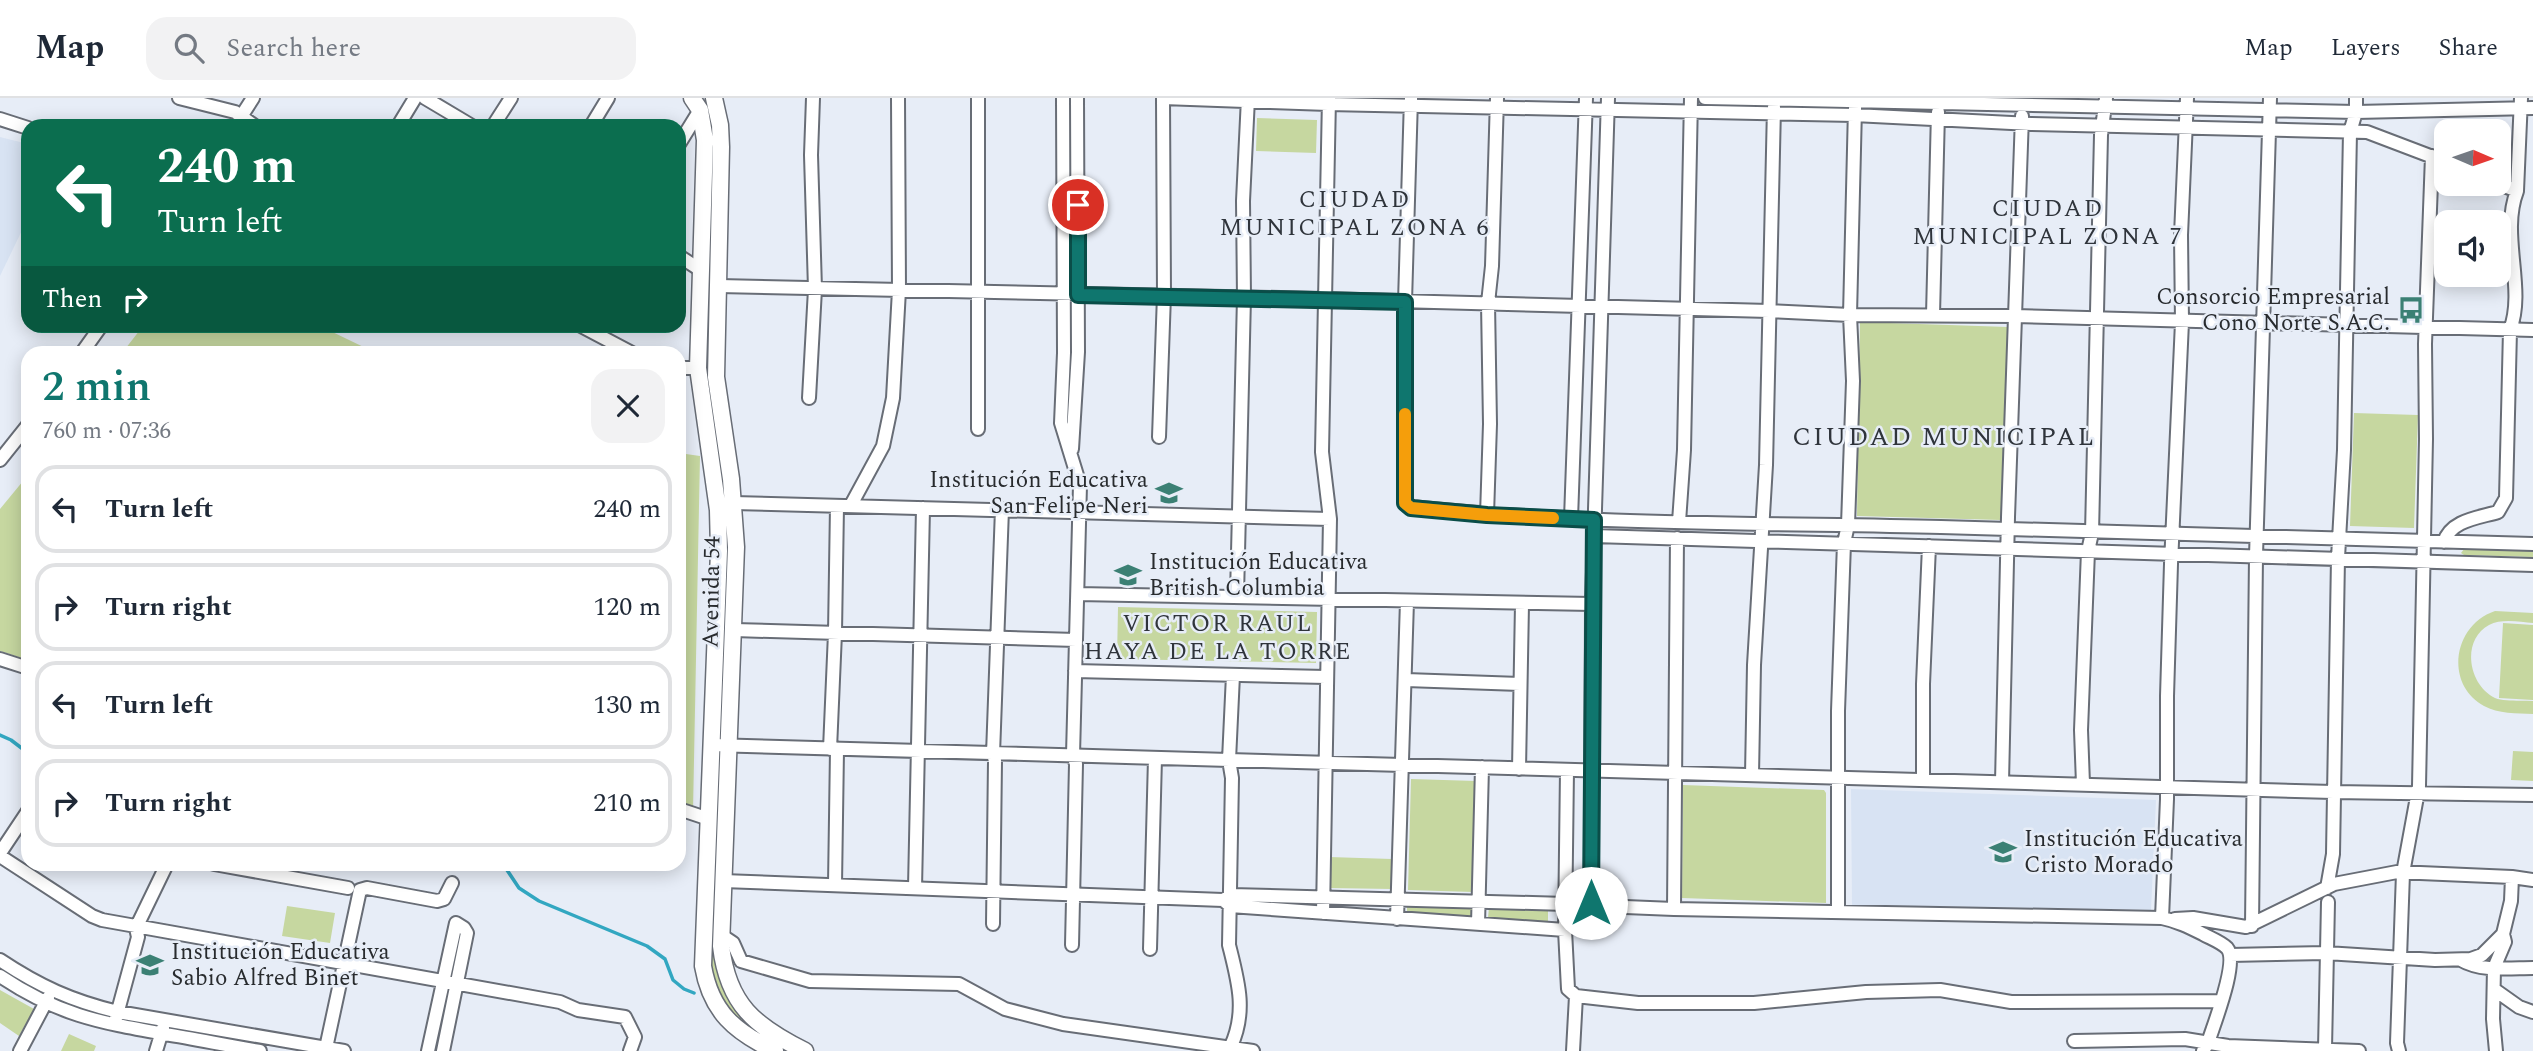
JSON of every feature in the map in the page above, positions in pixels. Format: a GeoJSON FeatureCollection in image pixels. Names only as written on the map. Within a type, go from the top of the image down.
{"type":"FeatureCollection","features":[{"type":"Feature","properties":{"kind":"main road","name":"Avenida 54"},"geometry":{"type":"LineString","coordinates":[[714,98],[720,125],[721,147],[716,377],[733,503],[736,547],[721,935],[726,971],[739,1003],[749,1016],[772,1034],[805,1051]]}},
{"type":"Feature","properties":{"kind":"main road"},"geometry":{"type":"LineString","coordinates":[[696,104],[705,140],[698,368],[718,510],[719,551],[703,938],[705,979],[713,999],[725,1017],[744,1035],[775,1051]]}},
{"type":"Feature","properties":{"kind":"street"},"geometry":{"type":"LineString","coordinates":[[179,98],[235,112],[237,119]]}},
{"type":"Feature","properties":{"kind":"street"},"geometry":{"type":"LineString","coordinates":[[240,119],[253,98]]}},
{"type":"Feature","properties":{"kind":"street"},"geometry":{"type":"LineString","coordinates":[[402,119],[415,98]]}},
{"type":"Feature","properties":{"kind":"street"},"geometry":{"type":"LineString","coordinates":[[425,98],[460,119]]}},
{"type":"Feature","properties":{"kind":"street"},"geometry":{"type":"LineString","coordinates":[[498,119],[511,98]]}},
{"type":"Feature","properties":{"kind":"street"},"geometry":{"type":"LineString","coordinates":[[595,119],[608,98]]}},
{"type":"Feature","properties":{"kind":"street"},"geometry":{"type":"LineString","coordinates":[[809,398],[815,289],[811,155],[813,98]]}},
{"type":"Feature","properties":{"kind":"street"},"geometry":{"type":"LineString","coordinates":[[851,505],[873,468],[885,435],[893,398],[898,290],[898,98]]}},
{"type":"Feature","properties":{"kind":"street"},"geometry":{"type":"LineString","coordinates":[[978,98],[978,429]]}},
{"type":"Feature","properties":{"kind":"street"},"geometry":{"type":"LineString","coordinates":[[1063,98],[1064,353],[1061,423],[1080,485],[1073,755],[1076,764],[1072,946]]}},
{"type":"Feature","properties":{"kind":"street"},"geometry":{"type":"LineString","coordinates":[[1072,456],[1078,352],[1077,98]]}},
{"type":"Feature","properties":{"kind":"street"},"geometry":{"type":"LineString","coordinates":[[1159,438],[1164,295],[1163,98],[1607,104],[1690,113],[1854,115],[2022,124],[2367,132],[2432,156],[2417,792],[2403,873],[2397,1043],[2399,1051]]}},
{"type":"Feature","properties":{"kind":"street"},"geometry":{"type":"LineString","coordinates":[[1679,522],[1684,450],[1691,98]]}},
{"type":"Feature","properties":{"kind":"street"},"geometry":{"type":"LineString","coordinates":[[1704,98],[2270,104],[2356,112],[2437,104],[2525,105],[2517,191],[2512,204],[2511,251],[2515,318],[2510,330],[2506,498],[2498,512],[2458,523],[2447,533],[2444,542]]}},
{"type":"Feature","properties":{"kind":"street"},"geometry":{"type":"LineString","coordinates":[[2327,887],[2333,854],[2350,132],[2356,112],[2356,98]]}},
{"type":"Feature","properties":{"kind":"street"},"geometry":{"type":"LineString","coordinates":[[1237,596],[1244,297],[1243,201],[1248,99]]}},
{"type":"Feature","properties":{"kind":"street"},"geometry":{"type":"LineString","coordinates":[[1752,775],[1774,99]]}},
{"type":"Feature","properties":{"kind":"street"},"geometry":{"type":"LineString","coordinates":[[1838,912],[1838,778],[1844,543],[1848,525],[1853,381],[1850,315],[1854,115],[1857,99]]}},
{"type":"Feature","properties":{"kind":"street"},"geometry":{"type":"LineString","coordinates":[[1323,913],[1330,519],[1322,452],[1329,101]]}},
{"type":"Feature","properties":{"kind":"street"},"geometry":{"type":"LineString","coordinates":[[1933,315],[1936,118],[1941,101]]}},
{"type":"Feature","properties":{"kind":"street"},"geometry":{"type":"LineString","coordinates":[[1411,102],[1405,302],[1405,503],[1411,508],[1594,520],[2533,544]]}},
{"type":"Feature","properties":{"kind":"street"},"geometry":{"type":"LineString","coordinates":[[2002,782],[2007,529],[2023,102]]}},
{"type":"Feature","properties":{"kind":"street"},"geometry":{"type":"LineString","coordinates":[[1487,515],[1490,424],[1488,303],[1492,266],[1497,103]]}},
{"type":"Feature","properties":{"kind":"street"},"geometry":{"type":"LineString","coordinates":[[2083,784],[2081,730],[2088,551],[2092,533],[2101,125],[2106,103]]}},
{"type":"Feature","properties":{"kind":"street"},"geometry":{"type":"LineString","coordinates":[[2168,919],[2167,696],[2182,322],[2181,235],[2187,103]]}},
{"type":"Feature","properties":{"kind":"street"},"geometry":{"type":"LineString","coordinates":[[686,128],[696,104]]}},
{"type":"Feature","properties":{"kind":"street"},"geometry":{"type":"LineString","coordinates":[[1571,519],[1586,104]]}},
{"type":"Feature","properties":{"kind":"street"},"geometry":{"type":"LineString","coordinates":[[1591,903],[1592,604],[1607,104]]}},
{"type":"Feature","properties":{"kind":"street"},"geometry":{"type":"LineString","coordinates":[[2252,926],[2256,556],[2270,104]]}},
{"type":"Feature","properties":{"kind":"street"},"geometry":{"type":"LineString","coordinates":[[0,119],[21,126]]}},
{"type":"Feature","properties":{"kind":"street"},"geometry":{"type":"LineString","coordinates":[[2511,189],[2517,191]]}},
{"type":"Feature","properties":{"kind":"street"},"geometry":{"type":"LineString","coordinates":[[686,261],[702,271]]}},
{"type":"Feature","properties":{"kind":"street"},"geometry":{"type":"LineString","coordinates":[[719,286],[2533,330]]}},
{"type":"Feature","properties":{"kind":"street"},"geometry":{"type":"LineString","coordinates":[[594,333],[619,346]]}},
{"type":"Feature","properties":{"kind":"street"},"geometry":{"type":"LineString","coordinates":[[686,368],[698,368]]}},
{"type":"Feature","properties":{"kind":"street"},"geometry":{"type":"LineString","coordinates":[[0,460],[21,434]]}},
{"type":"Feature","properties":{"kind":"street"},"geometry":{"type":"LineString","coordinates":[[733,503],[1330,519]]}},
{"type":"Feature","properties":{"kind":"street"},"geometry":{"type":"LineString","coordinates":[[835,885],[837,506]]}},
{"type":"Feature","properties":{"kind":"street"},"geometry":{"type":"LineString","coordinates":[[915,888],[923,508]]}},
{"type":"Feature","properties":{"kind":"street"},"geometry":{"type":"LineString","coordinates":[[993,924],[993,754],[1002,509]]}},
{"type":"Feature","properties":{"kind":"street"},"geometry":{"type":"LineString","coordinates":[[1594,536],[2533,565]]}},
{"type":"Feature","properties":{"kind":"street"},"geometry":{"type":"LineString","coordinates":[[1674,909],[1677,538]]}},
{"type":"Feature","properties":{"kind":"street"},"geometry":{"type":"LineString","coordinates":[[1923,779],[1923,684],[1929,546]]}},
{"type":"Feature","properties":{"kind":"street"},"geometry":{"type":"LineString","coordinates":[[1078,594],[1592,604]]}},
{"type":"Feature","properties":{"kind":"street"},"geometry":{"type":"LineString","coordinates":[[1397,919],[1404,765],[1407,601]]}},
{"type":"Feature","properties":{"kind":"street"},"geometry":{"type":"LineString","coordinates":[[1519,769],[1522,604]]}},
{"type":"Feature","properties":{"kind":"street"},"geometry":{"type":"LineString","coordinates":[[734,630],[1076,639]]}},
{"type":"Feature","properties":{"kind":"street"},"geometry":{"type":"LineString","coordinates":[[0,659],[21,666]]}},
{"type":"Feature","properties":{"kind":"street"},"geometry":{"type":"LineString","coordinates":[[1076,671],[1326,677]]}},
{"type":"Feature","properties":{"kind":"street"},"geometry":{"type":"LineString","coordinates":[[1231,1046],[1241,1019],[1241,1004],[1229,945],[1229,760],[1233,675]]}},
{"type":"Feature","properties":{"kind":"street"},"geometry":{"type":"LineString","coordinates":[[1406,680],[1520,684]]}},
{"type":"Feature","properties":{"kind":"street"},"geometry":{"type":"LineString","coordinates":[[712,746],[2333,792],[2533,795]]}},
{"type":"Feature","properties":{"kind":"street"},"geometry":{"type":"LineString","coordinates":[[1150,948],[1155,758]]}},
{"type":"Feature","properties":{"kind":"street"},"geometry":{"type":"LineString","coordinates":[[1478,924],[1482,767]]}},
{"type":"Feature","properties":{"kind":"street"},"geometry":{"type":"LineString","coordinates":[[1567,770],[1564,930],[1569,989],[1576,996],[1638,1003],[1754,1003],[1866,992],[1941,990],[2011,1002],[2221,1001]]}},
{"type":"Feature","properties":{"kind":"street"},"geometry":{"type":"LineString","coordinates":[[686,812],[709,820]]}},
{"type":"Feature","properties":{"kind":"street"},"geometry":{"type":"LineString","coordinates":[[21,822],[0,855],[21,869]]}},
{"type":"Feature","properties":{"kind":"street"},"geometry":{"type":"LineString","coordinates":[[24,871],[92,916],[136,928],[458,983],[560,1002],[578,1010],[625,1017],[635,1037],[630,1051]]}},
{"type":"Feature","properties":{"kind":"street"},"geometry":{"type":"LineString","coordinates":[[116,1019],[138,937],[136,928],[164,871]]}},
{"type":"Feature","properties":{"kind":"street"},"geometry":{"type":"LineString","coordinates":[[253,871],[348,888]]}},
{"type":"Feature","properties":{"kind":"street"},"geometry":{"type":"LineString","coordinates":[[723,881],[1228,900],[1322,897],[1566,904],[1579,900],[1601,906],[1674,909],[2193,918],[2239,927],[2252,926],[2327,887],[2397,872],[2533,880]]}},
{"type":"Feature","properties":{"kind":"street"},"geometry":{"type":"LineString","coordinates":[[2230,955],[2326,953],[2435,960],[2482,955],[2502,934],[2511,901],[2512,877]]}},
{"type":"Feature","properties":{"kind":"street"},"geometry":{"type":"LineString","coordinates":[[326,1048],[360,890],[367,888],[437,901],[444,899],[452,883]]}},
{"type":"Feature","properties":{"kind":"street"},"geometry":{"type":"LineString","coordinates":[[1228,900],[1323,913],[1564,930]]}},
{"type":"Feature","properties":{"kind":"street"},"geometry":{"type":"LineString","coordinates":[[2325,1049],[2328,902]]}},
{"type":"Feature","properties":{"kind":"street"},"geometry":{"type":"LineString","coordinates":[[2168,919],[2222,945],[2228,949],[2230,955],[2230,970],[2206,1047]]}},
{"type":"Feature","properties":{"kind":"street"},"geometry":{"type":"LineString","coordinates":[[428,1051],[456,923],[467,933],[443,1051]]}},
{"type":"Feature","properties":{"kind":"street"},"geometry":{"type":"LineString","coordinates":[[2496,1051],[2493,1019],[2494,968],[2505,942],[2502,934]]}},
{"type":"Feature","properties":{"kind":"street"},"geometry":{"type":"LineString","coordinates":[[721,935],[733,943],[741,961],[810,981],[959,984],[1005,1009],[1063,1024],[1253,1051]]}},
{"type":"Feature","properties":{"kind":"street"},"geometry":{"type":"LineString","coordinates":[[2459,959],[2468,964],[2494,968],[2533,968]]}},
{"type":"Feature","properties":{"kind":"street"},"geometry":{"type":"LineString","coordinates":[[0,960],[48,997],[80,1017],[252,1035],[344,1051]]}},
{"type":"Feature","properties":{"kind":"street"},"geometry":{"type":"LineString","coordinates":[[0,976],[48,997]]}},
{"type":"Feature","properties":{"kind":"street"},"geometry":{"type":"LineString","coordinates":[[2495,990],[2519,1007],[2533,1012]]}},
{"type":"Feature","properties":{"kind":"street"},"geometry":{"type":"LineString","coordinates":[[1573,1051],[1576,996]]}},
{"type":"Feature","properties":{"kind":"street"},"geometry":{"type":"LineString","coordinates":[[20,1051],[48,997]]}},
{"type":"Feature","properties":{"kind":"street"},"geometry":{"type":"LineString","coordinates":[[164,1026],[252,1050],[252,1035]]}},
{"type":"Feature","properties":{"kind":"street"},"geometry":{"type":"LineString","coordinates":[[156,1051],[164,1026]]}},
{"type":"Feature","properties":{"kind":"street"},"geometry":{"type":"LineString","coordinates":[[2074,1041],[2185,1039],[2206,1047],[2359,1051]]}},
{"type":"Feature","properties":{"kind":"shaded area"},"geometry":{"type":"Polygon","coordinates":[[[0,137],[21,142],[21,232],[0,276],[0,137]]]}},
{"type":"Feature","properties":{"kind":"shaded area","name":"Institución Educativa Cristo Morado"},"geometry":{"type":"Polygon","coordinates":[[[1851,789],[2156,800],[2151,910],[1852,905],[1851,789]]]}},
{"type":"Feature","properties":{"kind":"green space"},"geometry":{"type":"Polygon","coordinates":[[[1257,118],[1317,120],[1316,153],[1256,151],[1257,118]]]}},
{"type":"Feature","properties":{"kind":"green space"},"geometry":{"type":"Polygon","coordinates":[[[706,303],[713,304],[730,514],[726,718],[719,717],[725,550],[705,389],[706,303]]]}},
{"type":"Feature","properties":{"kind":"green space"},"geometry":{"type":"Polygon","coordinates":[[[1860,322],[2008,327],[2001,520],[1857,516],[1860,322]]]}},
{"type":"Feature","properties":{"kind":"green space"},"geometry":{"type":"Polygon","coordinates":[[[138,333],[335,333],[361,346],[127,346],[138,333]]]}},
{"type":"Feature","properties":{"kind":"green space"},"geometry":{"type":"Polygon","coordinates":[[[2354,413],[2418,415],[2414,528],[2350,526],[2354,413]]]}},
{"type":"Feature","properties":{"kind":"green space"},"geometry":{"type":"Polygon","coordinates":[[[686,454],[700,456],[693,811],[686,808],[686,454]]]}},
{"type":"Feature","properties":{"kind":"green space"},"geometry":{"type":"Polygon","coordinates":[[[21,484],[21,658],[0,651],[0,509],[21,484]]]}},
{"type":"Feature","properties":{"kind":"green space"},"geometry":{"type":"Polygon","coordinates":[[[2464,549],[2533,551],[2533,557],[2464,555],[2461,553],[2464,549]]]}},
{"type":"Feature","properties":{"kind":"green space"},"geometry":{"type":"Polygon","coordinates":[[[1118,607],[1317,612],[1316,663],[1117,659],[1118,607]]]}},
{"type":"Feature","properties":{"kind":"green space"},"geometry":{"type":"Polygon","coordinates":[[[2495,611],[2533,613],[2533,623],[2500,622],[2489,625],[2480,632],[2471,651],[2474,673],[2486,692],[2495,698],[2533,701],[2533,714],[2489,709],[2471,696],[2463,684],[2459,656],[2463,641],[2481,618],[2495,611]]]}},
{"type":"Feature","properties":{"kind":"green space"},"geometry":{"type":"Polygon","coordinates":[[[2503,623],[2533,625],[2533,700],[2499,698],[2503,623]]]}},
{"type":"Feature","properties":{"kind":"green space"},"geometry":{"type":"Polygon","coordinates":[[[2513,751],[2533,752],[2533,781],[2511,780],[2513,751]]]}},
{"type":"Feature","properties":{"kind":"green space"},"geometry":{"type":"Polygon","coordinates":[[[716,775],[724,775],[717,966],[728,996],[743,1018],[763,1035],[791,1051],[763,1039],[738,1021],[721,1000],[709,967],[716,775]]]}},
{"type":"Feature","properties":{"kind":"green space"},"geometry":{"type":"Polygon","coordinates":[[[1411,779],[1476,781],[1473,892],[1408,890],[1411,779]]]}},
{"type":"Feature","properties":{"kind":"green space"},"geometry":{"type":"Polygon","coordinates":[[[1683,785],[1824,790],[1826,903],[1682,898],[1683,785]]]}},
{"type":"Feature","properties":{"kind":"green space"},"geometry":{"type":"Polygon","coordinates":[[[1329,857],[1392,859],[1392,889],[1329,888],[1329,857]]]}},
{"type":"Feature","properties":{"kind":"green space"},"geometry":{"type":"Polygon","coordinates":[[[1407,905],[1473,906],[1473,918],[1407,913],[1407,905]]]}},
{"type":"Feature","properties":{"kind":"green space"},"geometry":{"type":"Polygon","coordinates":[[[287,906],[335,913],[330,943],[282,936],[287,906]]]}},
{"type":"Feature","properties":{"kind":"green space"},"geometry":{"type":"Polygon","coordinates":[[[1489,907],[1548,909],[1548,922],[1488,918],[1489,907]]]}},
{"type":"Feature","properties":{"kind":"green space"},"geometry":{"type":"Polygon","coordinates":[[[0,990],[34,1009],[19,1036],[0,1023],[0,990]]]}},
{"type":"Feature","properties":{"kind":"green space"},"geometry":{"type":"Polygon","coordinates":[[[69,1034],[96,1046],[94,1051],[61,1051],[69,1034]]]}},
{"type":"Feature","properties":{"kind":"waterway"},"geometry":{"type":"LineString","coordinates":[[0,735],[21,748]]}},
{"type":"Feature","properties":{"kind":"waterway"},"geometry":{"type":"LineString","coordinates":[[508,871],[519,888],[539,901],[647,946],[665,959],[673,980],[694,993]]}},
{"type":"Feature","properties":{"kind":"slow traffic"},"geometry":{"type":"LineString","coordinates":[[1405,414],[1404,498],[1411,508],[1553,518]]}},
{"type":"Feature","properties":{"kind":"place","name":"Consorcio Empresarial Cono Norte S.A.C."},"geometry":{"type":"Point","coordinates":[2411,310]}},
{"type":"Feature","properties":{"kind":"place","name":"Institución Educativa San Felipe Neri"},"geometry":{"type":"Point","coordinates":[1169,493]}},
{"type":"Feature","properties":{"kind":"place","name":"Institución Educativa British Columbia"},"geometry":{"type":"Point","coordinates":[1128,575]}},
{"type":"Feature","properties":{"kind":"place","name":"Institución Educativa Cristo Morado"},"geometry":{"type":"Point","coordinates":[2003,852]}},
{"type":"Feature","properties":{"kind":"place","name":"Institución Educativa Sabio Alfred Binet"},"geometry":{"type":"Point","coordinates":[150,965]}},
{"type":"Feature","properties":{"kind":"district","name":"CIUDAD MUNICIPAL ZONA 6"},"geometry":{"type":"Point","coordinates":[1355,214]}},
{"type":"Feature","properties":{"kind":"district","name":"CIUDAD MUNICIPAL ZONA 7"},"geometry":{"type":"Point","coordinates":[2048,223]}},
{"type":"Feature","properties":{"kind":"district","name":"CIUDAD MUNICIPAL"},"geometry":{"type":"Point","coordinates":[1944,437]}},
{"type":"Feature","properties":{"kind":"district","name":"VICTOR RAUL HAYA DE LA TORRE"},"geometry":{"type":"Point","coordinates":[1218,638]}},
{"type":"Feature","properties":{"kind":"route"},"geometry":{"type":"LineString","coordinates":[[1078,205],[1078,295],[1271,297],[1405,302],[1405,503],[1411,508],[1487,515],[1594,520],[1591,903]]}}]}
